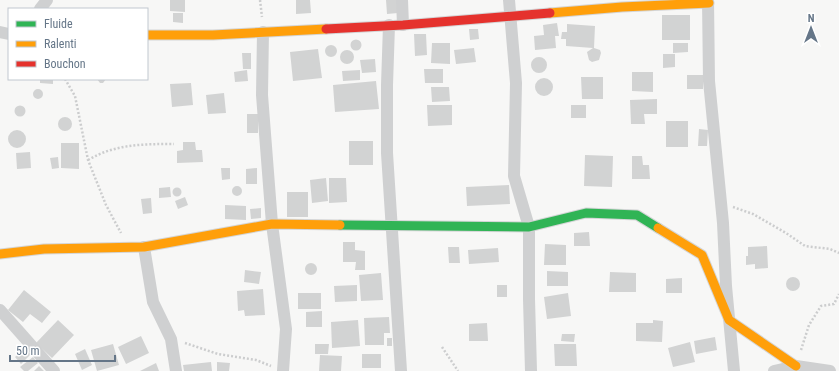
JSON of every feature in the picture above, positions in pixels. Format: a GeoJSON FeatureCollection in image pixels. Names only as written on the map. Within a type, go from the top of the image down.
{"type":"FeatureCollection","features":[{"type":"Feature","properties":{"kind":"street"},"geometry":{"type":"LineString","coordinates":[[41,8],[47,0]]}},
{"type":"Feature","properties":{"kind":"street"},"geometry":{"type":"LineString","coordinates":[[402,0],[403,25]]}},
{"type":"Feature","properties":{"kind":"street"},"geometry":{"type":"LineString","coordinates":[[509,0],[516,83],[514,176],[529,227],[528,299],[531,371]]}},
{"type":"Feature","properties":{"kind":"street"},"geometry":{"type":"LineString","coordinates":[[148,35],[213,35],[403,25],[622,7],[708,2],[709,81],[721,202],[726,286],[734,371]]}},
{"type":"Feature","properties":{"kind":"street"},"geometry":{"type":"LineString","coordinates":[[389,25],[387,153],[401,371]]}},
{"type":"Feature","properties":{"kind":"street"},"geometry":{"type":"LineString","coordinates":[[263,32],[262,95],[272,224],[286,329],[283,371]]}},
{"type":"Feature","properties":{"kind":"street"},"geometry":{"type":"LineString","coordinates":[[0,254],[44,250],[144,247],[272,224],[529,227],[586,213],[637,215],[702,255],[729,320],[796,366]]}},
{"type":"Feature","properties":{"kind":"street"},"geometry":{"type":"LineString","coordinates":[[144,247],[153,302],[171,339],[176,371]]}},
{"type":"Feature","properties":{"kind":"street"},"geometry":{"type":"LineString","coordinates":[[0,310],[54,371]]}},
{"type":"Feature","properties":{"kind":"street"},"geometry":{"type":"LineString","coordinates":[[774,371],[796,366],[830,371]]}},
{"type":"Feature","properties":{"kind":"path"},"geometry":{"type":"LineString","coordinates":[[66,80],[75,96],[88,160],[106,205],[121,233],[144,247]]}},
{"type":"Feature","properties":{"kind":"path"},"geometry":{"type":"LineString","coordinates":[[88,160],[100,153],[136,144],[174,144]]}},
{"type":"Feature","properties":{"kind":"path"},"geometry":{"type":"LineString","coordinates":[[721,202],[753,214],[805,246],[830,249],[839,253]]}},
{"type":"Feature","properties":{"kind":"path"},"geometry":{"type":"LineString","coordinates":[[796,366],[809,325],[821,306],[834,304],[839,294]]}},
{"type":"Feature","properties":{"kind":"path"},"geometry":{"type":"LineString","coordinates":[[171,339],[218,354],[256,360],[283,371]]}},
{"type":"Feature","properties":{"kind":"path"},"geometry":{"type":"LineString","coordinates":[[442,347],[458,371]]}},
{"type":"Feature","properties":{"kind":"building"},"geometry":{"type":"Polygon","coordinates":[[[170,0],[185,0],[185,12],[170,11],[170,0]]]}},
{"type":"Feature","properties":{"kind":"building"},"geometry":{"type":"Polygon","coordinates":[[[296,0],[310,0],[311,13],[296,14],[296,0]]]}},
{"type":"Feature","properties":{"kind":"building"},"geometry":{"type":"Polygon","coordinates":[[[386,0],[397,0],[398,13],[387,14],[386,0]]]}},
{"type":"Feature","properties":{"kind":"building"},"geometry":{"type":"Polygon","coordinates":[[[173,13],[183,13],[183,23],[173,22],[173,13]]]}},
{"type":"Feature","properties":{"kind":"building"},"geometry":{"type":"Polygon","coordinates":[[[662,15],[690,15],[690,40],[662,40],[662,15]]]}},
{"type":"Feature","properties":{"kind":"building"},"geometry":{"type":"Polygon","coordinates":[[[557,23],[559,36],[555,36],[556,48],[535,50],[534,36],[544,35],[543,25],[557,23]]]}},
{"type":"Feature","properties":{"kind":"building"},"geometry":{"type":"Polygon","coordinates":[[[567,24],[595,26],[594,48],[600,50],[601,53],[599,60],[592,62],[589,60],[587,52],[593,48],[566,46],[566,39],[561,39],[562,32],[567,32],[567,24]]]}},
{"type":"Feature","properties":{"kind":"building"},"geometry":{"type":"Polygon","coordinates":[[[469,29],[478,29],[479,39],[470,40],[469,29]]]}},
{"type":"Feature","properties":{"kind":"building"},"geometry":{"type":"Polygon","coordinates":[[[414,34],[426,34],[427,55],[415,56],[414,34]]]}},
{"type":"Feature","properties":{"kind":"building"},"geometry":{"type":"Polygon","coordinates":[[[354,40],[358,40],[360,41],[360,49],[354,50],[351,47],[351,43],[354,40]]]}},
{"type":"Feature","properties":{"kind":"building"},"geometry":{"type":"Polygon","coordinates":[[[432,43],[450,43],[450,64],[431,63],[432,43]]]}},
{"type":"Feature","properties":{"kind":"building"},"geometry":{"type":"Polygon","coordinates":[[[673,43],[688,43],[688,52],[673,53],[673,43]]]}},
{"type":"Feature","properties":{"kind":"building"},"geometry":{"type":"Polygon","coordinates":[[[329,45],[333,45],[337,51],[333,57],[329,57],[325,53],[325,49],[329,45]]]}},
{"type":"Feature","properties":{"kind":"building"},"geometry":{"type":"Polygon","coordinates":[[[474,48],[476,62],[456,64],[454,50],[474,48]]]}},
{"type":"Feature","properties":{"kind":"building"},"geometry":{"type":"Polygon","coordinates":[[[318,49],[322,78],[293,81],[290,52],[318,49]]]}},
{"type":"Feature","properties":{"kind":"building"},"geometry":{"type":"Polygon","coordinates":[[[344,50],[350,50],[354,54],[354,60],[350,64],[344,64],[340,60],[340,54],[344,50]]]}},
{"type":"Feature","properties":{"kind":"building"},"geometry":{"type":"Polygon","coordinates":[[[242,53],[251,53],[251,69],[243,69],[242,53]]]}},
{"type":"Feature","properties":{"kind":"building"},"geometry":{"type":"Polygon","coordinates":[[[663,54],[675,54],[675,67],[663,68],[663,54]]]}},
{"type":"Feature","properties":{"kind":"building"},"geometry":{"type":"Polygon","coordinates":[[[539,57],[546,62],[547,65],[542,72],[539,73],[532,68],[531,65],[536,58],[539,57]]]}},
{"type":"Feature","properties":{"kind":"building"},"geometry":{"type":"Polygon","coordinates":[[[375,59],[376,72],[362,73],[360,60],[375,59]]]}},
{"type":"Feature","properties":{"kind":"building"},"geometry":{"type":"Polygon","coordinates":[[[424,69],[443,69],[443,83],[425,83],[424,69]]]}},
{"type":"Feature","properties":{"kind":"building"},"geometry":{"type":"Polygon","coordinates":[[[247,70],[248,81],[235,82],[234,72],[247,70]]]}},
{"type":"Feature","properties":{"kind":"building"},"geometry":{"type":"Polygon","coordinates":[[[360,70],[360,80],[343,81],[342,71],[360,70]]]}},
{"type":"Feature","properties":{"kind":"building"},"geometry":{"type":"Polygon","coordinates":[[[632,72],[653,72],[653,92],[632,91],[632,72]]]}},
{"type":"Feature","properties":{"kind":"building"},"geometry":{"type":"Polygon","coordinates":[[[687,75],[703,75],[703,89],[687,89],[687,75]]]}},
{"type":"Feature","properties":{"kind":"building"},"geometry":{"type":"Polygon","coordinates":[[[581,77],[603,77],[603,99],[582,99],[581,77]]]}},
{"type":"Feature","properties":{"kind":"building"},"geometry":{"type":"Polygon","coordinates":[[[544,78],[550,81],[553,87],[550,93],[544,96],[538,93],[535,87],[538,81],[544,78]]]}},
{"type":"Feature","properties":{"kind":"building"},"geometry":{"type":"Polygon","coordinates":[[[40,80],[53,80],[53,84],[40,83],[40,80]]]}},
{"type":"Feature","properties":{"kind":"building"},"geometry":{"type":"Polygon","coordinates":[[[98,80],[105,80],[103,83],[100,83],[98,80]]]}},
{"type":"Feature","properties":{"kind":"building"},"geometry":{"type":"Polygon","coordinates":[[[376,81],[379,109],[335,112],[333,85],[376,81]]]}},
{"type":"Feature","properties":{"kind":"building"},"geometry":{"type":"Polygon","coordinates":[[[191,83],[193,105],[172,107],[170,84],[191,83]]]}},
{"type":"Feature","properties":{"kind":"building"},"geometry":{"type":"Polygon","coordinates":[[[431,87],[449,87],[450,101],[432,102],[431,87]]]}},
{"type":"Feature","properties":{"kind":"building"},"geometry":{"type":"Polygon","coordinates":[[[38,89],[43,94],[38,99],[33,94],[38,89]]]}},
{"type":"Feature","properties":{"kind":"building"},"geometry":{"type":"Polygon","coordinates":[[[224,93],[226,113],[208,114],[206,95],[224,93]]]}},
{"type":"Feature","properties":{"kind":"building"},"geometry":{"type":"Polygon","coordinates":[[[657,99],[657,114],[644,114],[645,124],[631,124],[630,100],[657,99]]]}},
{"type":"Feature","properties":{"kind":"building"},"geometry":{"type":"Polygon","coordinates":[[[20,105],[24,107],[26,111],[24,115],[20,117],[16,115],[14,111],[16,107],[20,105]]]}},
{"type":"Feature","properties":{"kind":"building"},"geometry":{"type":"Polygon","coordinates":[[[427,105],[452,105],[452,125],[428,126],[427,105]]]}},
{"type":"Feature","properties":{"kind":"building"},"geometry":{"type":"Polygon","coordinates":[[[571,105],[586,105],[586,118],[571,118],[571,105]]]}},
{"type":"Feature","properties":{"kind":"building"},"geometry":{"type":"Polygon","coordinates":[[[247,114],[258,114],[258,133],[247,133],[247,114]]]}},
{"type":"Feature","properties":{"kind":"building"},"geometry":{"type":"Polygon","coordinates":[[[65,117],[70,119],[72,124],[70,129],[65,131],[60,129],[58,124],[60,119],[65,117]]]}},
{"type":"Feature","properties":{"kind":"building"},"geometry":{"type":"Polygon","coordinates":[[[666,121],[688,121],[688,147],[666,147],[666,121]]]}},
{"type":"Feature","properties":{"kind":"building"},"geometry":{"type":"Polygon","coordinates":[[[699,129],[708,130],[707,146],[698,146],[699,129]]]}},
{"type":"Feature","properties":{"kind":"building"},"geometry":{"type":"Polygon","coordinates":[[[17,130],[23,133],[26,139],[23,145],[17,148],[11,145],[8,139],[11,133],[17,130]]]}},
{"type":"Feature","properties":{"kind":"building"},"geometry":{"type":"Polygon","coordinates":[[[349,141],[373,141],[373,165],[349,165],[349,141]]]}},
{"type":"Feature","properties":{"kind":"building"},"geometry":{"type":"Polygon","coordinates":[[[183,142],[195,142],[196,150],[202,150],[203,162],[177,163],[177,151],[183,150],[183,142]]]}},
{"type":"Feature","properties":{"kind":"building"},"geometry":{"type":"Polygon","coordinates":[[[61,143],[79,143],[79,169],[61,168],[61,143]]]}},
{"type":"Feature","properties":{"kind":"building"},"geometry":{"type":"Polygon","coordinates":[[[30,152],[31,168],[17,169],[16,153],[30,152]]]}},
{"type":"Feature","properties":{"kind":"building"},"geometry":{"type":"Polygon","coordinates":[[[585,155],[613,156],[612,187],[584,186],[585,155]]]}},
{"type":"Feature","properties":{"kind":"building"},"geometry":{"type":"Polygon","coordinates":[[[632,156],[642,156],[643,165],[649,165],[650,179],[632,179],[632,156]]]}},
{"type":"Feature","properties":{"kind":"building"},"geometry":{"type":"Polygon","coordinates":[[[58,157],[59,168],[52,169],[50,158],[58,157]]]}},
{"type":"Feature","properties":{"kind":"building"},"geometry":{"type":"Polygon","coordinates":[[[221,168],[230,168],[230,179],[222,180],[221,168]]]}},
{"type":"Feature","properties":{"kind":"building"},"geometry":{"type":"Polygon","coordinates":[[[257,168],[257,184],[246,184],[246,169],[257,168]]]}},
{"type":"Feature","properties":{"kind":"building"},"geometry":{"type":"Polygon","coordinates":[[[326,178],[328,201],[312,203],[310,180],[326,178]]]}},
{"type":"Feature","properties":{"kind":"building"},"geometry":{"type":"Polygon","coordinates":[[[329,178],[346,178],[347,202],[329,203],[329,178]]]}},
{"type":"Feature","properties":{"kind":"building"},"geometry":{"type":"Polygon","coordinates":[[[509,185],[510,204],[467,206],[466,187],[509,185]]]}},
{"type":"Feature","properties":{"kind":"building"},"geometry":{"type":"Polygon","coordinates":[[[237,186],[242,191],[237,196],[232,191],[237,186]]]}},
{"type":"Feature","properties":{"kind":"building"},"geometry":{"type":"Polygon","coordinates":[[[170,187],[171,197],[159,198],[159,188],[170,187]]]}},
{"type":"Feature","properties":{"kind":"building"},"geometry":{"type":"Polygon","coordinates":[[[175,188],[179,188],[181,192],[179,196],[175,196],[173,194],[173,190],[175,188]]]}},
{"type":"Feature","properties":{"kind":"building"},"geometry":{"type":"Polygon","coordinates":[[[287,192],[308,192],[308,217],[287,217],[287,192]]]}},
{"type":"Feature","properties":{"kind":"building"},"geometry":{"type":"Polygon","coordinates":[[[185,197],[188,205],[178,209],[175,201],[185,197]]]}},
{"type":"Feature","properties":{"kind":"building"},"geometry":{"type":"Polygon","coordinates":[[[151,198],[152,213],[143,214],[141,199],[151,198]]]}},
{"type":"Feature","properties":{"kind":"building"},"geometry":{"type":"Polygon","coordinates":[[[225,205],[246,206],[246,220],[225,219],[225,205]]]}},
{"type":"Feature","properties":{"kind":"building"},"geometry":{"type":"Polygon","coordinates":[[[261,208],[261,218],[251,219],[250,209],[261,208]]]}},
{"type":"Feature","properties":{"kind":"building"},"geometry":{"type":"Polygon","coordinates":[[[589,232],[590,246],[574,246],[574,233],[589,232]]]}},
{"type":"Feature","properties":{"kind":"building"},"geometry":{"type":"Polygon","coordinates":[[[343,242],[355,242],[355,250],[365,251],[365,270],[355,270],[356,262],[343,262],[343,242]]]}},
{"type":"Feature","properties":{"kind":"building"},"geometry":{"type":"Polygon","coordinates":[[[545,244],[566,245],[566,265],[544,265],[545,244]]]}},
{"type":"Feature","properties":{"kind":"building"},"geometry":{"type":"Polygon","coordinates":[[[767,246],[768,268],[755,269],[755,264],[746,265],[748,247],[767,246]]]}},
{"type":"Feature","properties":{"kind":"building"},"geometry":{"type":"Polygon","coordinates":[[[448,247],[459,247],[460,263],[449,263],[448,247]]]}},
{"type":"Feature","properties":{"kind":"building"},"geometry":{"type":"Polygon","coordinates":[[[498,248],[499,262],[469,264],[468,250],[498,248]]]}},
{"type":"Feature","properties":{"kind":"building"},"geometry":{"type":"Polygon","coordinates":[[[309,263],[313,263],[317,269],[313,275],[309,275],[305,271],[305,267],[309,263]]]}},
{"type":"Feature","properties":{"kind":"building"},"geometry":{"type":"Polygon","coordinates":[[[245,270],[261,272],[259,284],[244,282],[245,270]]]}},
{"type":"Feature","properties":{"kind":"building"},"geometry":{"type":"Polygon","coordinates":[[[547,271],[568,272],[568,286],[547,286],[547,271]]]}},
{"type":"Feature","properties":{"kind":"building"},"geometry":{"type":"Polygon","coordinates":[[[610,272],[636,273],[636,292],[609,292],[610,272]]]}},
{"type":"Feature","properties":{"kind":"building"},"geometry":{"type":"Polygon","coordinates":[[[381,273],[383,300],[361,301],[359,275],[381,273]]]}},
{"type":"Feature","properties":{"kind":"building"},"geometry":{"type":"Polygon","coordinates":[[[793,277],[798,279],[800,284],[798,289],[793,291],[788,289],[786,284],[788,279],[793,277]]]}},
{"type":"Feature","properties":{"kind":"building"},"geometry":{"type":"Polygon","coordinates":[[[682,278],[682,293],[666,293],[666,279],[682,278]]]}},
{"type":"Feature","properties":{"kind":"building"},"geometry":{"type":"Polygon","coordinates":[[[357,285],[357,301],[335,302],[334,286],[357,285]]]}},
{"type":"Feature","properties":{"kind":"building"},"geometry":{"type":"Polygon","coordinates":[[[497,285],[507,285],[507,297],[497,297],[497,285]]]}},
{"type":"Feature","properties":{"kind":"building"},"geometry":{"type":"Polygon","coordinates":[[[263,289],[265,315],[245,316],[244,310],[238,311],[237,291],[263,289]]]}},
{"type":"Feature","properties":{"kind":"building"},"geometry":{"type":"Polygon","coordinates":[[[24,290],[51,312],[42,323],[30,314],[23,322],[8,310],[24,290]]]}},
{"type":"Feature","properties":{"kind":"building"},"geometry":{"type":"Polygon","coordinates":[[[298,293],[321,293],[321,309],[298,309],[298,293]]]}},
{"type":"Feature","properties":{"kind":"building"},"geometry":{"type":"Polygon","coordinates":[[[568,293],[571,316],[547,319],[544,297],[568,293]]]}},
{"type":"Feature","properties":{"kind":"building"},"geometry":{"type":"Polygon","coordinates":[[[322,311],[322,327],[306,327],[306,312],[322,311]]]}},
{"type":"Feature","properties":{"kind":"building"},"geometry":{"type":"Polygon","coordinates":[[[389,317],[390,333],[384,333],[384,345],[365,345],[364,318],[389,317]]]}},
{"type":"Feature","properties":{"kind":"building"},"geometry":{"type":"Polygon","coordinates":[[[58,320],[74,335],[52,358],[36,343],[58,320]]]}},
{"type":"Feature","properties":{"kind":"building"},"geometry":{"type":"Polygon","coordinates":[[[358,320],[360,346],[332,348],[331,322],[358,320]]]}},
{"type":"Feature","properties":{"kind":"building"},"geometry":{"type":"Polygon","coordinates":[[[653,320],[663,321],[662,342],[636,341],[636,323],[653,323],[653,320]]]}},
{"type":"Feature","properties":{"kind":"building"},"geometry":{"type":"Polygon","coordinates":[[[487,323],[488,341],[469,341],[469,324],[487,323]]]}},
{"type":"Feature","properties":{"kind":"building"},"geometry":{"type":"Polygon","coordinates":[[[562,334],[575,334],[574,342],[561,341],[562,334]]]}},
{"type":"Feature","properties":{"kind":"building"},"geometry":{"type":"Polygon","coordinates":[[[141,336],[149,353],[126,364],[118,347],[141,336]]]}},
{"type":"Feature","properties":{"kind":"building"},"geometry":{"type":"Polygon","coordinates":[[[715,337],[717,350],[696,354],[694,341],[715,337]]]}},
{"type":"Feature","properties":{"kind":"building"},"geometry":{"type":"Polygon","coordinates":[[[387,338],[392,338],[392,346],[387,346],[387,338]]]}},
{"type":"Feature","properties":{"kind":"building"},"geometry":{"type":"Polygon","coordinates":[[[690,342],[695,362],[673,367],[668,348],[690,342]]]}},
{"type":"Feature","properties":{"kind":"building"},"geometry":{"type":"Polygon","coordinates":[[[113,344],[119,365],[97,371],[91,350],[113,344]]]}},
{"type":"Feature","properties":{"kind":"building"},"geometry":{"type":"Polygon","coordinates":[[[315,344],[329,344],[328,354],[315,354],[315,344]]]}},
{"type":"Feature","properties":{"kind":"building"},"geometry":{"type":"Polygon","coordinates":[[[554,344],[576,344],[577,366],[555,366],[554,344]]]}},
{"type":"Feature","properties":{"kind":"building"},"geometry":{"type":"Polygon","coordinates":[[[25,348],[31,354],[21,364],[15,357],[25,348]]]}},
{"type":"Feature","properties":{"kind":"building"},"geometry":{"type":"Polygon","coordinates":[[[85,349],[92,365],[82,370],[75,354],[85,349]]]}},
{"type":"Feature","properties":{"kind":"building"},"geometry":{"type":"Polygon","coordinates":[[[362,354],[381,354],[381,368],[362,368],[362,354]]]}},
{"type":"Feature","properties":{"kind":"building"},"geometry":{"type":"Polygon","coordinates":[[[320,355],[342,356],[341,371],[319,371],[320,355]]]}},
{"type":"Feature","properties":{"kind":"building"},"geometry":{"type":"Polygon","coordinates":[[[33,357],[38,363],[28,371],[24,371],[20,367],[33,357]]]}},
{"type":"Feature","properties":{"kind":"building"},"geometry":{"type":"Polygon","coordinates":[[[211,362],[212,371],[184,371],[183,365],[211,362]]]}},
{"type":"Feature","properties":{"kind":"building"},"geometry":{"type":"Polygon","coordinates":[[[217,362],[230,363],[229,371],[217,371],[217,362]]]}},
{"type":"Feature","properties":{"kind":"building"},"geometry":{"type":"Polygon","coordinates":[[[156,363],[159,371],[140,371],[156,363]]]}},
{"type":"Feature","properties":{"kind":"building"},"geometry":{"type":"Polygon","coordinates":[[[39,366],[44,371],[34,371],[39,366]]]}},
{"type":"Feature","properties":{"kind":"traffic: fast"},"geometry":{"type":"LineString","coordinates":[[340,225],[529,227],[586,213],[637,215],[658,228]]}},
{"type":"Feature","properties":{"kind":"traffic: slow"},"geometry":{"type":"LineString","coordinates":[[550,13],[622,7],[709,3]]}},
{"type":"Feature","properties":{"kind":"traffic: slow"},"geometry":{"type":"LineString","coordinates":[[148,35],[213,35],[326,29]]}},
{"type":"Feature","properties":{"kind":"traffic: slow"},"geometry":{"type":"LineString","coordinates":[[0,254],[44,249],[144,247],[272,224],[340,225]]}},
{"type":"Feature","properties":{"kind":"traffic: slow"},"geometry":{"type":"LineString","coordinates":[[658,228],[702,255],[729,320],[796,366]]}},
{"type":"Feature","properties":{"kind":"traffic: jam"},"geometry":{"type":"LineString","coordinates":[[326,29],[403,25],[550,13]]}}]}
